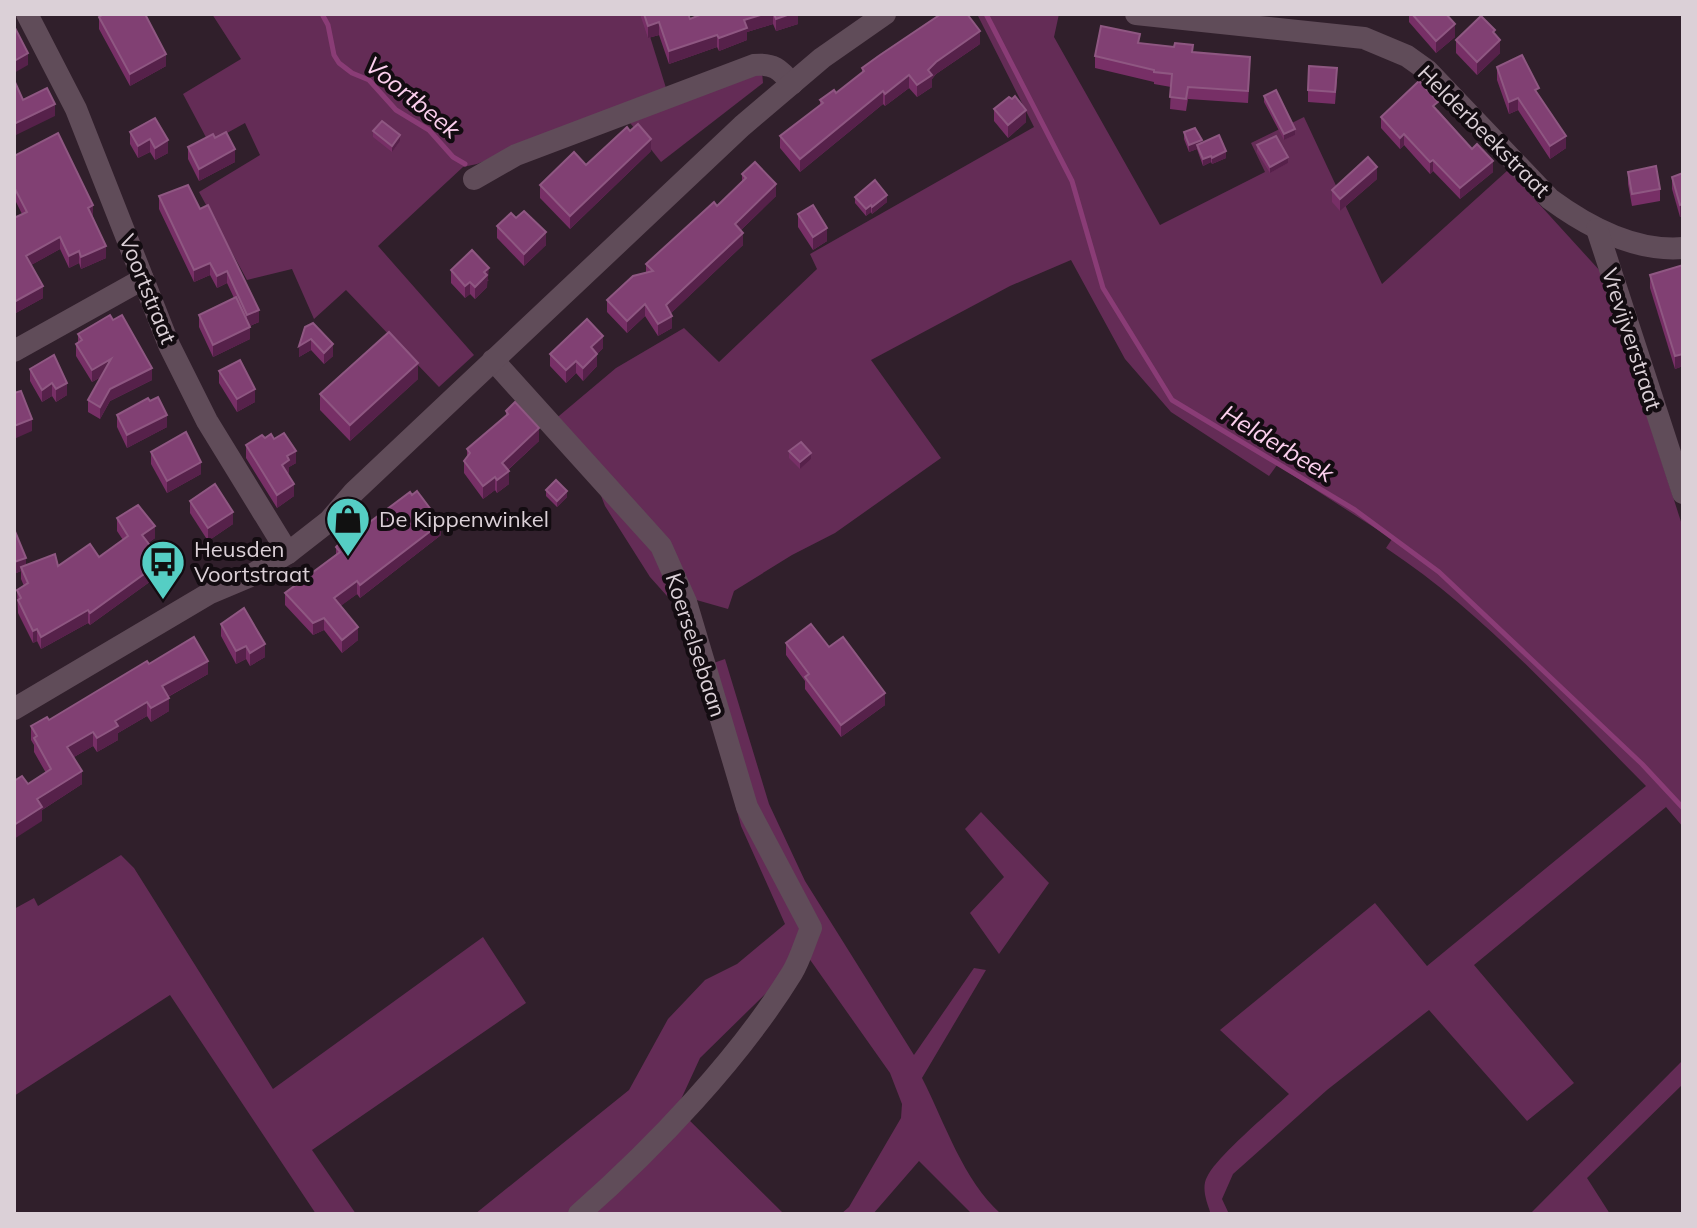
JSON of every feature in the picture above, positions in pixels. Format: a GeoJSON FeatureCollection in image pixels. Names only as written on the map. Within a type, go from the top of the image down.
{"type":"FeatureCollection","features":[{"type":"Feature","properties":{"kind":"street","name":"Voortstraat"},"geometry":{"type":"LineString","coordinates":[[27,14],[76,109],[169,345],[207,421],[284,547]]}},
{"type":"Feature","properties":{"kind":"street"},"geometry":{"type":"LineString","coordinates":[[14,709],[210,593],[248,577],[284,547],[329,521],[354,492],[742,126],[822,58],[885,14]]}},
{"type":"Feature","properties":{"kind":"street","name":"Helderbeekstraat"},"geometry":{"type":"LineString","coordinates":[[1136,14],[1364,38],[1407,56],[1445,87],[1550,199],[1597,229],[1650,245],[1683,248]]}},
{"type":"Feature","properties":{"kind":"street"},"geometry":{"type":"LineString","coordinates":[[474,179],[516,155],[754,65],[776,66],[792,84]]}},
{"type":"Feature","properties":{"kind":"street","name":"Vrevijverstraat"},"geometry":{"type":"LineString","coordinates":[[1597,229],[1683,493]]}},
{"type":"Feature","properties":{"kind":"street"},"geometry":{"type":"LineString","coordinates":[[14,351],[143,279]]}},
{"type":"Feature","properties":{"kind":"street","name":"Koerselsebaan"},"geometry":{"type":"LineString","coordinates":[[493,360],[661,546],[686,602],[747,807],[811,928],[793,971],[740,1045],[638,1162],[579,1214]]}},
{"type":"Feature","properties":{"kind":"shaded area"},"geometry":{"type":"Polygon","coordinates":[[[212,14],[643,14],[666,88],[463,167],[378,246],[474,355],[439,387],[346,290],[314,319],[292,269],[247,280],[199,192],[260,155],[245,123],[209,143],[183,94],[241,59],[212,14]]]}},
{"type":"Feature","properties":{"kind":"shaded area"},"geometry":{"type":"Polygon","coordinates":[[[977,14],[1059,14],[1054,37],[1160,225],[1265,172],[1251,143],[1304,117],[1382,284],[1508,170],[1601,272],[1683,528],[1683,827],[1666,807],[1474,965],[1574,1083],[1527,1121],[1429,1010],[1327,1090],[1233,1174],[1222,1199],[1229,1214],[1211,1214],[1205,1186],[1212,1168],[1289,1094],[1220,1030],[1375,903],[1427,966],[1646,786],[1490,630],[1386,548],[1392,539],[1277,465],[1269,476],[1171,412],[1125,359],[1071,260],[1010,286],[871,360],[941,458],[835,533],[734,591],[728,609],[679,595],[684,615],[650,577],[605,506],[595,480],[553,421],[616,368],[684,328],[719,362],[817,269],[810,254],[1034,127],[977,14]]]}},
{"type":"Feature","properties":{"kind":"shaded area"},"geometry":{"type":"Polygon","coordinates":[[[762,72],[763,83],[661,162],[627,119],[762,72]]]}},
{"type":"Feature","properties":{"kind":"shaded area"},"geometry":{"type":"Polygon","coordinates":[[[725,659],[769,804],[805,881],[914,1055],[974,968],[986,970],[922,1078],[965,1168],[1001,1214],[972,1214],[919,1161],[873,1214],[841,1214],[849,1207],[901,1118],[902,1104],[890,1073],[806,954],[700,1058],[677,1108],[784,1214],[475,1214],[629,1090],[668,1019],[705,980],[737,964],[785,924],[741,826],[699,668],[725,659]]]}},
{"type":"Feature","properties":{"kind":"shaded area"},"geometry":{"type":"Polygon","coordinates":[[[981,812],[1049,883],[999,954],[970,913],[1004,877],[965,829],[981,812]]]}},
{"type":"Feature","properties":{"kind":"shaded area"},"geometry":{"type":"Polygon","coordinates":[[[121,855],[134,868],[273,1089],[483,937],[526,1003],[312,1150],[356,1214],[316,1214],[170,995],[14,1096],[14,909],[34,898],[38,906],[121,855]]]}},
{"type":"Feature","properties":{"kind":"shaded area"},"geometry":{"type":"Polygon","coordinates":[[[1683,1060],[1683,1084],[1587,1178],[1610,1214],[1530,1214],[1683,1060]]]}},
{"type":"Feature","properties":{"kind":"building"},"geometry":{"type":"Polygon","coordinates":[[[104,14],[145,14],[166,54],[130,74],[99,17],[104,14]]]}},
{"type":"Feature","properties":{"kind":"building"},"geometry":{"type":"Polygon","coordinates":[[[644,14],[688,14],[690,19],[702,14],[764,14],[744,20],[747,28],[669,51],[659,22],[648,26],[644,14]]]}},
{"type":"Feature","properties":{"kind":"building"},"geometry":{"type":"Polygon","coordinates":[[[941,14],[967,14],[980,31],[936,62],[928,70],[932,75],[917,85],[909,75],[885,94],[883,91],[800,159],[780,136],[823,103],[820,100],[834,90],[836,93],[864,71],[862,68],[941,14]]]}},
{"type":"Feature","properties":{"kind":"building"},"geometry":{"type":"Polygon","coordinates":[[[1412,14],[1446,14],[1455,24],[1436,41],[1412,14]]]}},
{"type":"Feature","properties":{"kind":"building"},"geometry":{"type":"Polygon","coordinates":[[[1481,16],[1500,40],[1477,62],[1456,40],[1481,16]]]}},
{"type":"Feature","properties":{"kind":"building"},"geometry":{"type":"Polygon","coordinates":[[[14,26],[28,53],[14,61],[14,26]]]}},
{"type":"Feature","properties":{"kind":"building"},"geometry":{"type":"Polygon","coordinates":[[[1101,26],[1140,34],[1138,43],[1174,47],[1175,43],[1193,45],[1192,52],[1250,57],[1248,91],[1188,87],[1186,99],[1170,97],[1172,74],[1095,56],[1101,26]]]}},
{"type":"Feature","properties":{"kind":"building"},"geometry":{"type":"Polygon","coordinates":[[[1522,55],[1539,88],[1535,90],[1566,136],[1550,146],[1518,98],[1509,102],[1497,67],[1522,55]]]}},
{"type":"Feature","properties":{"kind":"building"},"geometry":{"type":"Polygon","coordinates":[[[1309,66],[1337,68],[1335,92],[1308,90],[1309,66]]]}},
{"type":"Feature","properties":{"kind":"building"},"geometry":{"type":"Polygon","coordinates":[[[14,80],[23,100],[47,88],[55,104],[14,124],[14,80]]]}},
{"type":"Feature","properties":{"kind":"building"},"geometry":{"type":"Polygon","coordinates":[[[1419,81],[1438,102],[1433,106],[1472,149],[1477,144],[1493,161],[1460,188],[1404,134],[1400,138],[1381,117],[1419,81]]]}},
{"type":"Feature","properties":{"kind":"building"},"geometry":{"type":"Polygon","coordinates":[[[1276,90],[1295,129],[1284,134],[1264,96],[1276,90]]]}},
{"type":"Feature","properties":{"kind":"building"},"geometry":{"type":"Polygon","coordinates":[[[1015,96],[1026,110],[1008,125],[994,109],[1015,96]]]}},
{"type":"Feature","properties":{"kind":"building"},"geometry":{"type":"Polygon","coordinates":[[[155,118],[168,140],[155,148],[150,139],[138,146],[130,132],[155,118]]]}},
{"type":"Feature","properties":{"kind":"building"},"geometry":{"type":"Polygon","coordinates":[[[382,121],[400,135],[392,146],[373,131],[382,121]]]}},
{"type":"Feature","properties":{"kind":"building"},"geometry":{"type":"Polygon","coordinates":[[[638,124],[651,139],[570,216],[540,185],[574,152],[586,165],[627,127],[630,131],[638,124]]]}},
{"type":"Feature","properties":{"kind":"building"},"geometry":{"type":"Polygon","coordinates":[[[1195,128],[1202,140],[1189,145],[1184,132],[1195,128]]]}},
{"type":"Feature","properties":{"kind":"building"},"geometry":{"type":"Polygon","coordinates":[[[226,132],[235,149],[199,169],[188,147],[213,134],[215,138],[226,132]]]}},
{"type":"Feature","properties":{"kind":"building"},"geometry":{"type":"Polygon","coordinates":[[[58,133],[93,205],[88,208],[106,246],[81,257],[79,251],[69,256],[60,237],[26,256],[43,286],[14,302],[14,218],[27,212],[14,187],[14,156],[58,133]]]}},
{"type":"Feature","properties":{"kind":"building"},"geometry":{"type":"Polygon","coordinates":[[[1219,135],[1226,151],[1203,159],[1197,145],[1219,135]]]}},
{"type":"Feature","properties":{"kind":"building"},"geometry":{"type":"Polygon","coordinates":[[[1276,136],[1288,157],[1270,167],[1257,145],[1276,136]]]}},
{"type":"Feature","properties":{"kind":"building"},"geometry":{"type":"Polygon","coordinates":[[[1368,157],[1377,167],[1340,199],[1332,190],[1368,157]]]}},
{"type":"Feature","properties":{"kind":"building"},"geometry":{"type":"Polygon","coordinates":[[[755,162],[776,184],[735,224],[743,233],[666,305],[672,316],[658,324],[645,304],[627,321],[607,300],[633,276],[653,271],[646,264],[714,202],[717,206],[746,178],[742,174],[755,162]]]}},
{"type":"Feature","properties":{"kind":"building"},"geometry":{"type":"Polygon","coordinates":[[[1656,166],[1660,189],[1632,194],[1628,172],[1656,166]]]}},
{"type":"Feature","properties":{"kind":"building"},"geometry":{"type":"Polygon","coordinates":[[[1683,173],[1683,204],[1680,205],[1672,177],[1683,173]]]}},
{"type":"Feature","properties":{"kind":"building"},"geometry":{"type":"Polygon","coordinates":[[[875,180],[887,195],[866,209],[855,197],[875,180]]]}},
{"type":"Feature","properties":{"kind":"building"},"geometry":{"type":"Polygon","coordinates":[[[188,185],[200,209],[208,205],[259,310],[247,315],[227,271],[217,276],[210,263],[194,270],[159,196],[188,185]]]}},
{"type":"Feature","properties":{"kind":"building"},"geometry":{"type":"Polygon","coordinates":[[[813,205],[827,228],[813,237],[798,214],[813,205]]]}},
{"type":"Feature","properties":{"kind":"building"},"geometry":{"type":"Polygon","coordinates":[[[524,211],[546,232],[524,254],[497,226],[511,213],[516,218],[524,211]]]}},
{"type":"Feature","properties":{"kind":"building"},"geometry":{"type":"Polygon","coordinates":[[[472,250],[489,268],[484,272],[487,275],[475,287],[470,282],[465,286],[451,270],[472,250]]]}},
{"type":"Feature","properties":{"kind":"building"},"geometry":{"type":"Polygon","coordinates":[[[1683,265],[1683,354],[1675,356],[1650,275],[1683,265]]]}},
{"type":"Feature","properties":{"kind":"building"},"geometry":{"type":"Polygon","coordinates":[[[236,297],[250,327],[213,345],[199,315],[236,297]]]}},
{"type":"Feature","properties":{"kind":"building"},"geometry":{"type":"Polygon","coordinates":[[[110,315],[113,320],[122,315],[152,368],[110,389],[100,407],[88,400],[111,359],[92,370],[76,344],[82,340],[78,334],[110,315]]]}},
{"type":"Feature","properties":{"kind":"building"},"geometry":{"type":"Polygon","coordinates":[[[587,319],[603,336],[591,347],[597,354],[583,368],[576,361],[566,370],[550,354],[587,319]]]}},
{"type":"Feature","properties":{"kind":"building"},"geometry":{"type":"Polygon","coordinates":[[[313,323],[333,344],[324,353],[311,339],[299,346],[305,327],[313,323]]]}},
{"type":"Feature","properties":{"kind":"building"},"geometry":{"type":"Polygon","coordinates":[[[389,332],[418,363],[350,425],[320,394],[389,332]]]}},
{"type":"Feature","properties":{"kind":"building"},"geometry":{"type":"Polygon","coordinates":[[[54,355],[67,383],[56,389],[52,383],[42,390],[30,369],[54,355]]]}},
{"type":"Feature","properties":{"kind":"building"},"geometry":{"type":"Polygon","coordinates":[[[240,360],[255,389],[237,399],[219,371],[240,360]]]}},
{"type":"Feature","properties":{"kind":"building"},"geometry":{"type":"Polygon","coordinates":[[[21,391],[32,419],[14,426],[14,393],[21,391]]]}},
{"type":"Feature","properties":{"kind":"building"},"geometry":{"type":"Polygon","coordinates":[[[158,397],[167,415],[127,435],[117,415],[148,398],[150,401],[158,397]]]}},
{"type":"Feature","properties":{"kind":"building"},"geometry":{"type":"Polygon","coordinates":[[[515,402],[539,428],[502,463],[509,471],[483,486],[464,461],[470,453],[467,449],[508,414],[506,411],[515,402]]]}},
{"type":"Feature","properties":{"kind":"building"},"geometry":{"type":"Polygon","coordinates":[[[186,432],[201,462],[167,481],[151,452],[186,432]]]}},
{"type":"Feature","properties":{"kind":"building"},"geometry":{"type":"Polygon","coordinates":[[[284,433],[296,451],[287,456],[289,460],[282,465],[294,484],[277,495],[246,445],[262,435],[265,438],[271,434],[274,439],[284,433]]]}},
{"type":"Feature","properties":{"kind":"building"},"geometry":{"type":"Polygon","coordinates":[[[801,442],[811,453],[800,462],[789,451],[801,442]]]}},
{"type":"Feature","properties":{"kind":"building"},"geometry":{"type":"Polygon","coordinates":[[[556,480],[567,491],[557,501],[546,490],[556,480]]]}},
{"type":"Feature","properties":{"kind":"building"},"geometry":{"type":"Polygon","coordinates":[[[215,484],[233,512],[208,528],[190,501],[215,484]]]}},
{"type":"Feature","properties":{"kind":"building"},"geometry":{"type":"Polygon","coordinates":[[[417,491],[441,523],[360,585],[357,581],[334,598],[358,627],[342,640],[324,618],[313,623],[285,593],[340,552],[336,547],[349,533],[351,536],[410,492],[412,495],[417,491]]]}},
{"type":"Feature","properties":{"kind":"building"},"geometry":{"type":"Polygon","coordinates":[[[138,505],[155,526],[142,535],[162,561],[90,613],[88,610],[41,637],[37,629],[33,631],[18,600],[21,598],[17,590],[28,583],[21,567],[55,554],[58,566],[90,544],[99,557],[128,536],[117,518],[138,505]]]}},
{"type":"Feature","properties":{"kind":"building"},"geometry":{"type":"Polygon","coordinates":[[[14,529],[26,558],[14,562],[14,529]]]}},
{"type":"Feature","properties":{"kind":"building"},"geometry":{"type":"Polygon","coordinates":[[[244,608],[265,644],[250,653],[246,646],[236,651],[221,624],[244,608]]]}},
{"type":"Feature","properties":{"kind":"building"},"geometry":{"type":"Polygon","coordinates":[[[811,624],[829,647],[843,637],[885,693],[841,725],[805,677],[809,674],[786,643],[811,624]]]}},
{"type":"Feature","properties":{"kind":"building"},"geometry":{"type":"Polygon","coordinates":[[[194,637],[208,661],[162,686],[169,698],[151,708],[147,702],[115,721],[118,726],[97,738],[93,732],[67,747],[82,771],[37,799],[42,807],[14,825],[14,781],[22,776],[28,784],[51,769],[31,726],[47,717],[49,720],[147,661],[149,664],[194,637]]]}},
{"type":"Feature","properties":{"kind":"waterway","name":"Voortbeek"},"geometry":{"type":"LineString","coordinates":[[322,14],[339,63],[369,80],[396,110],[429,130],[453,157],[465,164]]}},
{"type":"Feature","properties":{"kind":"waterway","name":"Helderbeek"},"geometry":{"type":"LineString","coordinates":[[986,14],[1072,181],[1103,288],[1172,400],[1355,510],[1439,572],[1642,764],[1683,808]]}},
{"type":"Feature","properties":{"kind":"place","name":"De Kippenwinkel"},"geometry":{"type":"Point","coordinates":[348,558]}},
{"type":"Feature","properties":{"kind":"place","name":"Heusden Voortstraat"},"geometry":{"type":"Point","coordinates":[163,601]}}]}
